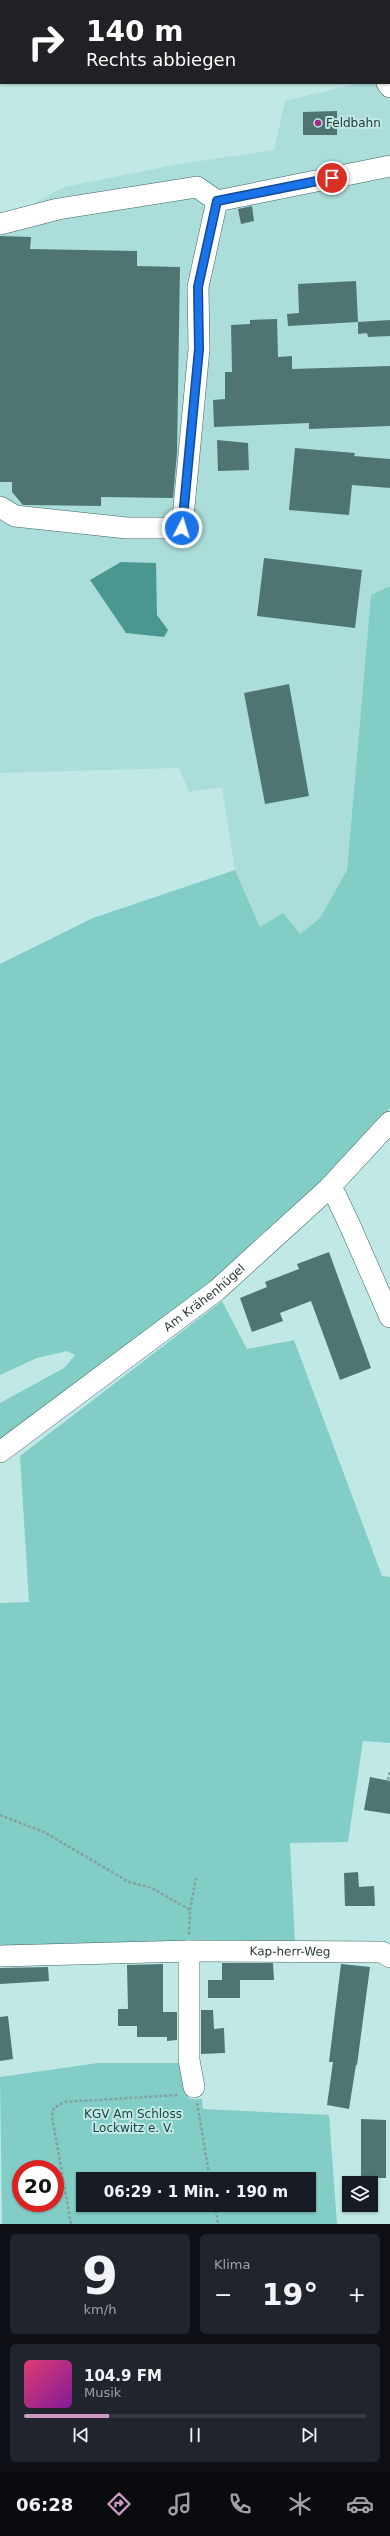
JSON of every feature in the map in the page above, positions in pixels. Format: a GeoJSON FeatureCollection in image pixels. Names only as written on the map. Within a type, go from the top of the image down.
{"type":"FeatureCollection","features":[{"type":"Feature","properties":{"kind":"street"},"geometry":{"type":"LineString","coordinates":[[0,224],[58,209],[197,187],[217,201],[390,166]]}},
{"type":"Feature","properties":{"kind":"street"},"geometry":{"type":"LineString","coordinates":[[0,506],[15,516],[127,528],[182,528],[199,349],[198,287],[217,201]]}},
{"type":"Feature","properties":{"kind":"street","name":"Am Krähenhügel"},"geometry":{"type":"LineString","coordinates":[[0,1452],[217,1290],[329,1188],[390,1122]]}},
{"type":"Feature","properties":{"kind":"street"},"geometry":{"type":"LineString","coordinates":[[329,1188],[336,1196],[354,1234],[390,1317]]}},
{"type":"Feature","properties":{"kind":"street"},"geometry":{"type":"LineString","coordinates":[[189,1951],[189,2060],[194,2087]]}},
{"type":"Feature","properties":{"kind":"street","name":"Kap-herr-Weg"},"geometry":{"type":"LineString","coordinates":[[0,1956],[189,1951],[382,1952],[390,1957]]}},
{"type":"Feature","properties":{"kind":"path"},"geometry":{"type":"LineString","coordinates":[[388,1780],[390,1771]]}},
{"type":"Feature","properties":{"kind":"path"},"geometry":{"type":"LineString","coordinates":[[0,1815],[44,1832],[129,1882],[152,1888],[190,1910]]}},
{"type":"Feature","properties":{"kind":"path"},"geometry":{"type":"LineString","coordinates":[[189,1951],[190,1910],[196,1878]]}},
{"type":"Feature","properties":{"kind":"path"},"geometry":{"type":"LineString","coordinates":[[72,2224],[52,2116],[54,2108],[64,2102],[182,2095],[194,2087],[209,2172]]}},
{"type":"Feature","properties":{"kind":"path"},"geometry":{"type":"LineString","coordinates":[[216,2212],[218,2224]]}},
{"type":"Feature","properties":{"kind":"shaded area"},"geometry":{"type":"Polygon","coordinates":[[[356,84],[379,84],[390,101],[390,586],[371,595],[347,870],[320,918],[300,934],[260,927],[235,870],[222,787],[189,792],[179,768],[0,773],[0,215],[15,214],[64,187],[179,164],[274,150],[285,101],[356,84]]]}},
{"type":"Feature","properties":{"kind":"shaded area"},"geometry":{"type":"Polygon","coordinates":[[[121,562],[156,563],[157,615],[168,630],[164,637],[126,633],[90,580],[121,562]]]}},
{"type":"Feature","properties":{"kind":"green space"},"geometry":{"type":"Polygon","coordinates":[[[390,586],[390,1108],[326,1178],[211,1285],[0,1442],[0,1403],[64,1368],[75,1355],[67,1351],[37,1358],[0,1375],[0,964],[93,918],[235,870],[260,927],[283,913],[300,934],[320,918],[347,870],[371,595],[390,586]]]}},
{"type":"Feature","properties":{"kind":"green space"},"geometry":{"type":"Polygon","coordinates":[[[222,1301],[247,1349],[294,1340],[382,1576],[390,1577],[390,1743],[363,1741],[348,1842],[290,1843],[295,1944],[0,1952],[0,1603],[29,1602],[20,1456],[222,1301]]]}},
{"type":"Feature","properties":{"kind":"green space","name":"KGV Am Schloss Lockwitz e. V."},"geometry":{"type":"Polygon","coordinates":[[[98,2063],[184,2063],[184,2091],[190,2099],[202,2099],[203,2109],[329,2115],[337,2224],[2,2224],[0,2077],[98,2063]]]}},
{"type":"Feature","properties":{"kind":"building"},"geometry":{"type":"Polygon","coordinates":[[[337,111],[337,135],[303,135],[303,112],[337,111]]]}},
{"type":"Feature","properties":{"kind":"building"},"geometry":{"type":"Polygon","coordinates":[[[252,206],[254,221],[241,224],[238,209],[252,206]]]}},
{"type":"Feature","properties":{"kind":"building"},"geometry":{"type":"Polygon","coordinates":[[[0,236],[31,237],[30,249],[137,251],[137,266],[180,267],[177,453],[173,498],[101,497],[101,506],[23,505],[12,492],[12,482],[0,482],[0,236]]]}},
{"type":"Feature","properties":{"kind":"building"},"geometry":{"type":"Polygon","coordinates":[[[356,281],[358,322],[288,326],[287,314],[299,313],[298,284],[356,281]]]}},
{"type":"Feature","properties":{"kind":"building"},"geometry":{"type":"Polygon","coordinates":[[[277,319],[278,357],[292,356],[292,369],[390,366],[390,426],[309,429],[309,423],[214,427],[213,400],[225,399],[225,372],[232,372],[231,325],[250,324],[250,320],[277,319]]]}},
{"type":"Feature","properties":{"kind":"building"},"geometry":{"type":"Polygon","coordinates":[[[390,320],[390,336],[368,337],[367,333],[358,334],[358,322],[390,320]]]}},
{"type":"Feature","properties":{"kind":"building"},"geometry":{"type":"Polygon","coordinates":[[[217,440],[248,443],[249,470],[218,471],[217,440]]]}},
{"type":"Feature","properties":{"kind":"building"},"geometry":{"type":"Polygon","coordinates":[[[295,448],[355,453],[354,456],[390,459],[390,488],[352,485],[349,515],[289,510],[295,448]]]}},
{"type":"Feature","properties":{"kind":"building"},"geometry":{"type":"Polygon","coordinates":[[[264,558],[362,570],[355,628],[257,616],[264,558]]]}},
{"type":"Feature","properties":{"kind":"building"},"geometry":{"type":"Polygon","coordinates":[[[289,684],[309,796],[265,804],[244,693],[289,684]]]}},
{"type":"Feature","properties":{"kind":"building"},"geometry":{"type":"Polygon","coordinates":[[[329,1252],[371,1368],[340,1380],[311,1301],[280,1313],[283,1321],[252,1332],[240,1298],[267,1287],[265,1282],[299,1269],[297,1264],[329,1252]]]}},
{"type":"Feature","properties":{"kind":"building"},"geometry":{"type":"Polygon","coordinates":[[[370,1777],[390,1781],[390,1814],[364,1810],[370,1777]]]}},
{"type":"Feature","properties":{"kind":"building"},"geometry":{"type":"Polygon","coordinates":[[[358,1872],[359,1887],[374,1886],[375,1906],[345,1906],[344,1873],[358,1872]]]}},
{"type":"Feature","properties":{"kind":"building"},"geometry":{"type":"Polygon","coordinates":[[[222,1963],[273,1963],[274,1980],[240,1980],[240,1998],[208,1998],[208,1980],[222,1980],[222,1963]]]}},
{"type":"Feature","properties":{"kind":"building"},"geometry":{"type":"Polygon","coordinates":[[[163,1964],[163,2012],[177,2012],[177,2040],[167,2041],[167,2037],[137,2037],[137,2026],[118,2026],[118,2009],[128,2009],[127,1965],[163,1964]]]}},
{"type":"Feature","properties":{"kind":"building"},"geometry":{"type":"Polygon","coordinates":[[[341,1964],[370,1967],[357,2065],[349,2109],[327,2105],[333,2062],[329,2062],[341,1964]]]}},
{"type":"Feature","properties":{"kind":"building"},"geometry":{"type":"Polygon","coordinates":[[[48,1967],[49,1981],[0,1984],[0,1968],[48,1967]]]}},
{"type":"Feature","properties":{"kind":"building"},"geometry":{"type":"Polygon","coordinates":[[[201,2010],[213,2010],[214,2029],[224,2028],[225,2053],[201,2054],[201,2010]]]}},
{"type":"Feature","properties":{"kind":"building"},"geometry":{"type":"Polygon","coordinates":[[[8,2016],[13,2059],[0,2061],[0,2017],[8,2016]]]}},
{"type":"Feature","properties":{"kind":"building"},"geometry":{"type":"Polygon","coordinates":[[[361,2119],[386,2120],[386,2178],[378,2178],[378,2176],[361,2176],[361,2119]]]}},
{"type":"Feature","properties":{"kind":"place","name":"Feldbahn"},"geometry":{"type":"Point","coordinates":[318,123]}},
{"type":"Feature","properties":{"kind":"route"},"geometry":{"type":"LineString","coordinates":[[182,528],[199,349],[198,287],[217,201],[332,178]]}}]}
